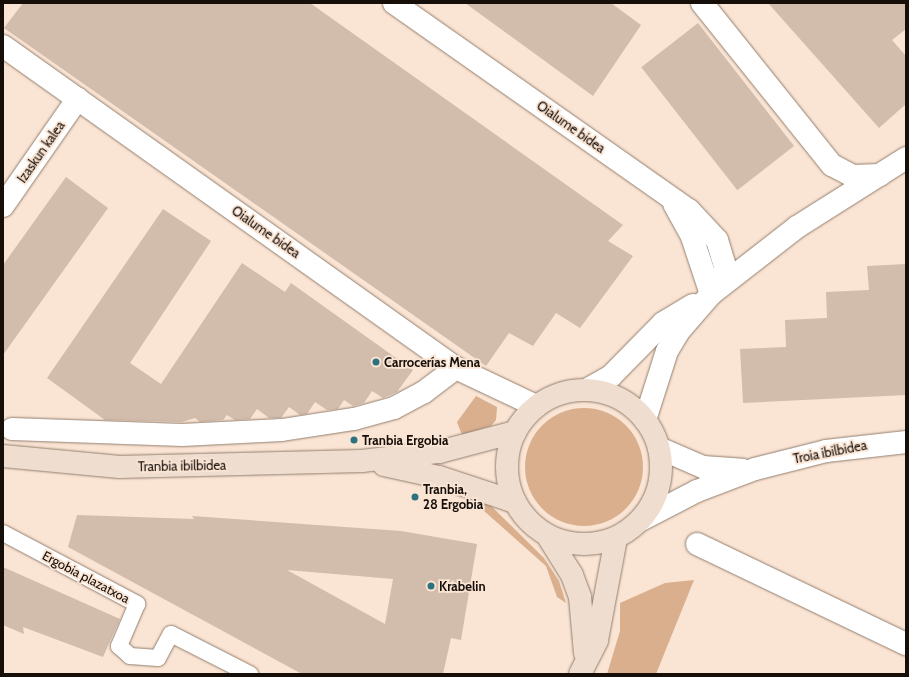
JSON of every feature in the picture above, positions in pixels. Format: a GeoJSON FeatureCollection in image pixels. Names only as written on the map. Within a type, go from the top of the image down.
{"type":"FeatureCollection","features":[{"type":"Feature","properties":{"kind":"main road"},"geometry":{"type":"LineString","coordinates":[[586,390],[619,398],[645,420],[659,448],[661,464],[657,494],[641,520],[616,538],[581,544],[547,535],[534,526],[515,502],[506,467],[515,432],[536,406],[557,395],[586,390]]}},
{"type":"Feature","properties":{"kind":"main road","name":"Tranbia ibilbidea"},"geometry":{"type":"LineString","coordinates":[[3,456],[126,467],[362,461],[439,452],[515,432]]}},
{"type":"Feature","properties":{"kind":"main road","name":"Tranbia ibilbidea"},"geometry":{"type":"LineString","coordinates":[[362,461],[439,477],[515,502]]}},
{"type":"Feature","properties":{"kind":"main road"},"geometry":{"type":"LineString","coordinates":[[547,535],[572,575],[580,597],[585,627],[582,669]]}},
{"type":"Feature","properties":{"kind":"main road"},"geometry":{"type":"LineString","coordinates":[[582,669],[597,640],[604,613],[608,570],[616,538]]}},
{"type":"Feature","properties":{"kind":"street","name":"Oialume bidea"},"geometry":{"type":"LineString","coordinates":[[394,3],[669,196],[718,288]]}},
{"type":"Feature","properties":{"kind":"street"},"geometry":{"type":"LineString","coordinates":[[702,3],[832,165],[853,176],[880,175]]}},
{"type":"Feature","properties":{"kind":"street","name":"Oialume bidea"},"geometry":{"type":"LineString","coordinates":[[3,46],[456,368],[536,406]]}},
{"type":"Feature","properties":{"kind":"street","name":"Izaskun kalea"},"geometry":{"type":"LineString","coordinates":[[3,206],[78,98]]}},
{"type":"Feature","properties":{"kind":"street"},"geometry":{"type":"LineString","coordinates":[[586,390],[611,376],[663,323],[718,288],[797,227],[906,158]]}},
{"type":"Feature","properties":{"kind":"street"},"geometry":{"type":"LineString","coordinates":[[645,420],[667,351],[683,326],[718,288]]}},
{"type":"Feature","properties":{"kind":"street"},"geometry":{"type":"LineString","coordinates":[[12,429],[182,435],[282,430],[354,419],[394,408],[456,368]]}},
{"type":"Feature","properties":{"kind":"street","name":"Troia ibilbidea"},"geometry":{"type":"LineString","coordinates":[[641,520],[697,491],[755,469],[826,451],[906,442]]}},
{"type":"Feature","properties":{"kind":"street","name":"Troia ibilbidea"},"geometry":{"type":"LineString","coordinates":[[659,448],[703,467],[755,469]]}},
{"type":"Feature","properties":{"kind":"street","name":"Ergobia plazatxoa"},"geometry":{"type":"LineString","coordinates":[[3,534],[137,604],[119,646],[130,656],[158,658],[171,634],[250,674]]}},
{"type":"Feature","properties":{"kind":"street"},"geometry":{"type":"LineString","coordinates":[[697,544],[906,644]]}},
{"type":"Feature","properties":{"kind":"shaded area"},"geometry":{"type":"Polygon","coordinates":[[[476,396],[497,407],[496,420],[491,426],[462,435],[457,422],[476,396]]]}},
{"type":"Feature","properties":{"kind":"shaded area"},"geometry":{"type":"Polygon","coordinates":[[[584,408],[595,409],[606,413],[617,418],[626,425],[633,434],[638,445],[642,456],[642,478],[638,489],[633,500],[626,509],[617,516],[606,521],[595,525],[584,526],[573,525],[562,521],[551,516],[542,509],[535,500],[530,489],[526,478],[525,467],[526,456],[530,445],[535,434],[542,425],[551,418],[562,413],[573,409],[584,408]]]}},
{"type":"Feature","properties":{"kind":"shaded area"},"geometry":{"type":"Polygon","coordinates":[[[486,501],[544,558],[559,581],[566,603],[557,597],[546,566],[483,510],[486,501]]]}},
{"type":"Feature","properties":{"kind":"shaded area"},"geometry":{"type":"Polygon","coordinates":[[[694,580],[656,674],[607,674],[620,631],[620,603],[665,583],[694,580]]]}},
{"type":"Feature","properties":{"kind":"building"},"geometry":{"type":"Polygon","coordinates":[[[23,3],[310,3],[623,225],[608,241],[633,256],[580,328],[556,313],[533,346],[509,333],[486,366],[4,28],[23,3]]]}},
{"type":"Feature","properties":{"kind":"building"},"geometry":{"type":"Polygon","coordinates":[[[465,3],[611,3],[641,25],[593,96],[465,3]]]}},
{"type":"Feature","properties":{"kind":"building"},"geometry":{"type":"Polygon","coordinates":[[[768,3],[906,3],[906,29],[892,40],[906,56],[906,104],[879,128],[768,3]]]}},
{"type":"Feature","properties":{"kind":"building"},"geometry":{"type":"Polygon","coordinates":[[[698,23],[794,146],[737,190],[641,67],[698,23]]]}},
{"type":"Feature","properties":{"kind":"building"},"geometry":{"type":"Polygon","coordinates":[[[66,177],[108,208],[3,355],[3,265],[66,177]]]}},
{"type":"Feature","properties":{"kind":"building"},"geometry":{"type":"Polygon","coordinates":[[[163,209],[211,241],[130,363],[161,384],[242,263],[285,292],[291,283],[413,370],[397,392],[383,398],[372,391],[364,403],[353,406],[344,400],[338,409],[327,410],[315,402],[307,414],[300,415],[289,407],[281,418],[269,418],[257,409],[250,419],[235,420],[227,415],[223,420],[200,422],[195,418],[182,422],[105,420],[47,378],[163,209]]]}},
{"type":"Feature","properties":{"kind":"building"},"geometry":{"type":"Polygon","coordinates":[[[906,264],[906,395],[743,403],[740,349],[786,347],[785,320],[827,318],[826,292],[869,290],[867,266],[906,264]]]}},
{"type":"Feature","properties":{"kind":"building"},"geometry":{"type":"Polygon","coordinates":[[[77,515],[194,519],[192,516],[401,531],[477,544],[461,640],[451,638],[443,674],[302,674],[68,547],[77,515]],[[287,570],[385,624],[393,579],[287,570]]]}},
{"type":"Feature","properties":{"kind":"building"},"geometry":{"type":"Polygon","coordinates":[[[3,567],[120,619],[103,657],[23,627],[24,634],[3,625],[3,567]]]}},
{"type":"Feature","properties":{"kind":"place","name":"Carrocerías Mena"},"geometry":{"type":"Point","coordinates":[376,362]}},
{"type":"Feature","properties":{"kind":"place","name":"Tranbia Ergobia"},"geometry":{"type":"Point","coordinates":[354,440]}},
{"type":"Feature","properties":{"kind":"place","name":"Tranbia, 28 Ergobia"},"geometry":{"type":"Point","coordinates":[415,497]}},
{"type":"Feature","properties":{"kind":"place","name":"Krabelin"},"geometry":{"type":"Point","coordinates":[431,586]}}]}
